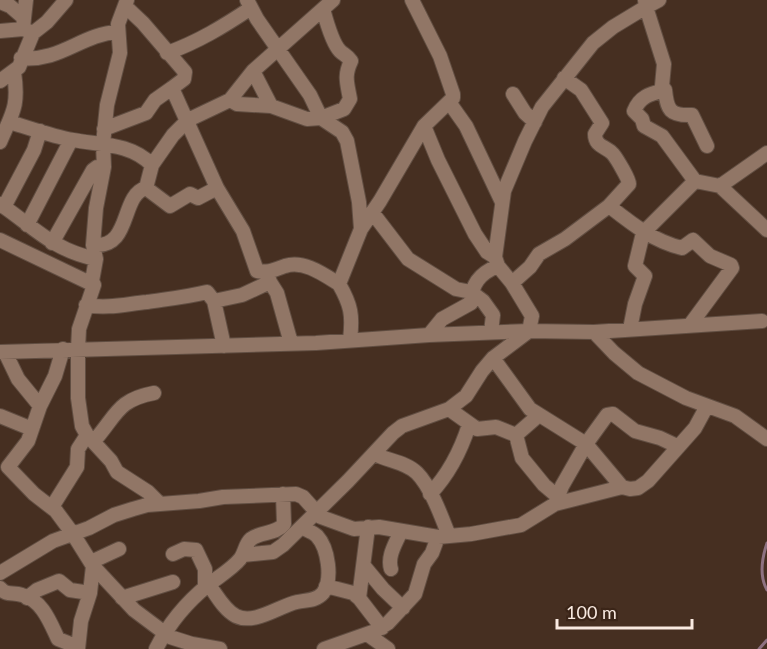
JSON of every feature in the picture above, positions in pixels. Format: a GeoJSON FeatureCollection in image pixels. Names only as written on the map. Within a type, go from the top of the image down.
{"type":"FeatureCollection","features":[{"type":"Feature","properties":{"kind":"street"},"geometry":{"type":"LineString","coordinates":[[0,81],[19,67],[27,27],[26,0]]}},
{"type":"Feature","properties":{"kind":"street"},"geometry":{"type":"LineString","coordinates":[[0,31],[46,22],[66,0]]}},
{"type":"Feature","properties":{"kind":"street"},"geometry":{"type":"LineString","coordinates":[[339,284],[361,229],[424,126],[453,98],[440,56],[412,0]]}},
{"type":"Feature","properties":{"kind":"street"},"geometry":{"type":"LineString","coordinates":[[429,335],[442,319],[471,303],[471,292],[480,277],[496,261],[504,191],[542,107],[593,43],[645,4],[659,0]]}},
{"type":"Feature","properties":{"kind":"street"},"geometry":{"type":"LineString","coordinates":[[0,2],[10,6],[27,27]]}},
{"type":"Feature","properties":{"kind":"street"},"geometry":{"type":"LineString","coordinates":[[126,3],[118,32],[120,52],[107,105],[104,129],[104,167],[96,208],[93,245],[96,259],[92,281],[94,285],[79,329],[40,406],[28,441],[4,470],[52,507],[92,564],[122,598],[164,634],[192,644],[220,649]]}},
{"type":"Feature","properties":{"kind":"street"},"geometry":{"type":"LineString","coordinates":[[104,129],[147,113],[155,100],[184,79],[185,72],[126,3]]}},
{"type":"Feature","properties":{"kind":"street"},"geometry":{"type":"LineString","coordinates":[[167,53],[191,44],[215,31],[249,4],[310,95],[321,118],[342,132],[347,141],[359,202],[361,229]]}},
{"type":"Feature","properties":{"kind":"street"},"geometry":{"type":"LineString","coordinates":[[645,4],[664,64],[662,86],[665,90],[666,103],[671,112],[678,115],[692,115],[707,146]]}},
{"type":"Feature","properties":{"kind":"street"},"geometry":{"type":"LineString","coordinates":[[146,188],[152,165],[173,135],[188,120],[230,100],[253,71],[328,5]]}},
{"type":"Feature","properties":{"kind":"street"},"geometry":{"type":"LineString","coordinates":[[230,100],[237,104],[271,106],[308,119],[321,118],[344,109],[350,99],[346,69],[351,61],[340,51],[328,26],[328,5]]}},
{"type":"Feature","properties":{"kind":"street"},"geometry":{"type":"LineString","coordinates":[[21,58],[54,56],[101,33],[118,32]]}},
{"type":"Feature","properties":{"kind":"street"},"geometry":{"type":"LineString","coordinates":[[253,71],[271,106]]}},
{"type":"Feature","properties":{"kind":"street"},"geometry":{"type":"LineString","coordinates":[[0,142],[15,110],[14,72]]}},
{"type":"Feature","properties":{"kind":"street"},"geometry":{"type":"LineString","coordinates":[[512,283],[530,267],[539,254],[565,239],[609,206],[629,184],[628,176],[619,166],[613,154],[602,148],[594,136],[602,123],[591,105],[581,90],[564,78]]}},
{"type":"Feature","properties":{"kind":"street"},"geometry":{"type":"LineString","coordinates":[[172,88],[218,188],[243,231],[257,271],[268,278],[277,293],[291,343]]}},
{"type":"Feature","properties":{"kind":"street"},"geometry":{"type":"LineString","coordinates":[[665,90],[650,94],[638,101],[634,111],[642,119],[644,126],[662,136],[695,181],[720,186],[767,230]]}},
{"type":"Feature","properties":{"kind":"street"},"geometry":{"type":"LineString","coordinates":[[513,94],[525,113],[535,122]]}},
{"type":"Feature","properties":{"kind":"street"},"geometry":{"type":"LineString","coordinates":[[449,102],[466,126],[502,202]]}},
{"type":"Feature","properties":{"kind":"street"},"geometry":{"type":"LineString","coordinates":[[9,122],[71,140],[130,150],[143,155],[152,165]]}},
{"type":"Feature","properties":{"kind":"street"},"geometry":{"type":"LineString","coordinates":[[243,555],[273,552],[283,545],[375,454],[393,433],[402,426],[448,409],[466,396],[493,358],[529,331],[532,316],[512,283],[475,234],[438,160],[424,126]]}},
{"type":"Feature","properties":{"kind":"street"},"geometry":{"type":"LineString","coordinates":[[40,131],[34,150],[2,206],[52,243],[74,254],[96,259]]}},
{"type":"Feature","properties":{"kind":"street"},"geometry":{"type":"LineString","coordinates":[[27,225],[71,140]]}},
{"type":"Feature","properties":{"kind":"street"},"geometry":{"type":"LineString","coordinates":[[720,186],[767,153]]}},
{"type":"Feature","properties":{"kind":"street"},"geometry":{"type":"LineString","coordinates":[[52,243],[93,170],[98,166],[104,167]]}},
{"type":"Feature","properties":{"kind":"street"},"geometry":{"type":"LineString","coordinates":[[630,328],[635,304],[645,276],[635,266],[643,233],[695,181]]}},
{"type":"Feature","properties":{"kind":"street"},"geometry":{"type":"LineString","coordinates":[[146,188],[170,206],[189,194],[198,198],[218,188]]}},
{"type":"Feature","properties":{"kind":"street"},"geometry":{"type":"LineString","coordinates":[[93,245],[99,246],[117,236],[134,195],[146,188]]}},
{"type":"Feature","properties":{"kind":"street"},"geometry":{"type":"LineString","coordinates":[[609,206],[643,233],[682,248],[693,240],[710,256],[732,267],[690,325]]}},
{"type":"Feature","properties":{"kind":"street"},"geometry":{"type":"LineString","coordinates":[[372,212],[415,265],[441,278],[456,289],[471,292],[483,302],[493,315],[491,332]]}},
{"type":"Feature","properties":{"kind":"street"},"geometry":{"type":"LineString","coordinates":[[0,240],[94,285]]}},
{"type":"Feature","properties":{"kind":"street"},"geometry":{"type":"LineString","coordinates":[[214,301],[242,295],[286,266],[302,265],[325,274],[339,284],[351,310],[350,340]]}},
{"type":"Feature","properties":{"kind":"street"},"geometry":{"type":"LineString","coordinates":[[86,305],[100,308],[178,299],[207,292],[214,301],[224,346]]}},
{"type":"Feature","properties":{"kind":"street"},"geometry":{"type":"LineString","coordinates":[[40,406],[18,379],[3,352],[224,346],[491,332],[594,332],[762,321]]}},
{"type":"Feature","properties":{"kind":"street"},"geometry":{"type":"LineString","coordinates":[[594,332],[638,373],[686,398],[735,416],[767,439]]}},
{"type":"Feature","properties":{"kind":"street"},"geometry":{"type":"LineString","coordinates":[[70,349],[82,426],[120,475],[148,492],[160,504]]}},
{"type":"Feature","properties":{"kind":"street"},"geometry":{"type":"LineString","coordinates":[[493,358],[530,409],[586,444],[622,487]]}},
{"type":"Feature","properties":{"kind":"street"},"geometry":{"type":"LineString","coordinates":[[52,507],[77,466],[78,449],[122,405],[154,393]]}},
{"type":"Feature","properties":{"kind":"street"},"geometry":{"type":"LineString","coordinates":[[0,573],[53,541],[124,512],[160,504],[223,497],[296,494],[303,496],[321,517],[350,529],[387,528],[444,537],[521,525],[556,500],[622,487],[638,488],[648,481],[695,428],[707,406]]}},
{"type":"Feature","properties":{"kind":"street"},"geometry":{"type":"LineString","coordinates":[[448,409],[482,430],[496,427],[516,435]]}},
{"type":"Feature","properties":{"kind":"street"},"geometry":{"type":"LineString","coordinates":[[556,500],[586,444],[607,415],[613,414],[635,431],[678,446]]}},
{"type":"Feature","properties":{"kind":"street"},"geometry":{"type":"LineString","coordinates":[[516,435],[539,415]]}},
{"type":"Feature","properties":{"kind":"street"},"geometry":{"type":"LineString","coordinates":[[0,416],[32,429]]}},
{"type":"Feature","properties":{"kind":"street"},"geometry":{"type":"LineString","coordinates":[[430,494],[442,481],[460,450],[469,424]]}},
{"type":"Feature","properties":{"kind":"street"},"geometry":{"type":"LineString","coordinates":[[516,435],[522,458],[556,500]]}},
{"type":"Feature","properties":{"kind":"street"},"geometry":{"type":"LineString","coordinates":[[375,454],[386,460],[396,461],[417,473],[430,494],[444,537]]}},
{"type":"Feature","properties":{"kind":"street"},"geometry":{"type":"LineString","coordinates":[[156,649],[164,634],[207,586],[237,562],[253,537],[275,532],[284,524],[283,494]]}},
{"type":"Feature","properties":{"kind":"street"},"geometry":{"type":"LineString","coordinates":[[173,554],[184,549],[196,550],[205,569],[207,586],[230,613],[245,618],[263,615],[297,602],[316,598],[322,594],[326,586],[328,578],[324,548],[314,534],[301,527]]}},
{"type":"Feature","properties":{"kind":"street"},"geometry":{"type":"LineString","coordinates":[[359,598],[368,527]]}},
{"type":"Feature","properties":{"kind":"street"},"geometry":{"type":"LineString","coordinates":[[391,569],[390,556],[401,531]]}},
{"type":"Feature","properties":{"kind":"street"},"geometry":{"type":"LineString","coordinates":[[324,649],[382,628],[404,608],[418,588],[424,564],[444,537]]}},
{"type":"Feature","properties":{"kind":"street"},"geometry":{"type":"LineString","coordinates":[[92,564],[119,549]]}},
{"type":"Feature","properties":{"kind":"street"},"geometry":{"type":"LineString","coordinates":[[0,588],[6,594],[27,597],[45,612],[58,639],[78,648],[83,614],[90,593],[92,564]]}},
{"type":"Feature","properties":{"kind":"street"},"geometry":{"type":"LineString","coordinates":[[364,566],[383,589],[404,608]]}},
{"type":"Feature","properties":{"kind":"street"},"geometry":{"type":"LineString","coordinates":[[27,597],[59,581],[70,590],[90,593]]}},
{"type":"Feature","properties":{"kind":"street"},"geometry":{"type":"LineString","coordinates":[[122,598],[174,582]]}},
{"type":"Feature","properties":{"kind":"street"},"geometry":{"type":"LineString","coordinates":[[326,586],[353,593],[382,628]]}},
{"type":"Feature","properties":{"kind":"street"},"geometry":{"type":"LineString","coordinates":[[367,634],[386,648]]}},
{"type":"Feature","properties":{"kind":"waterway"},"geometry":{"type":"LineString","coordinates":[[767,543],[762,567],[764,585],[767,590]]}},
{"type":"Feature","properties":{"kind":"waterway"},"geometry":{"type":"LineString","coordinates":[[759,649],[767,640]]}}]}
